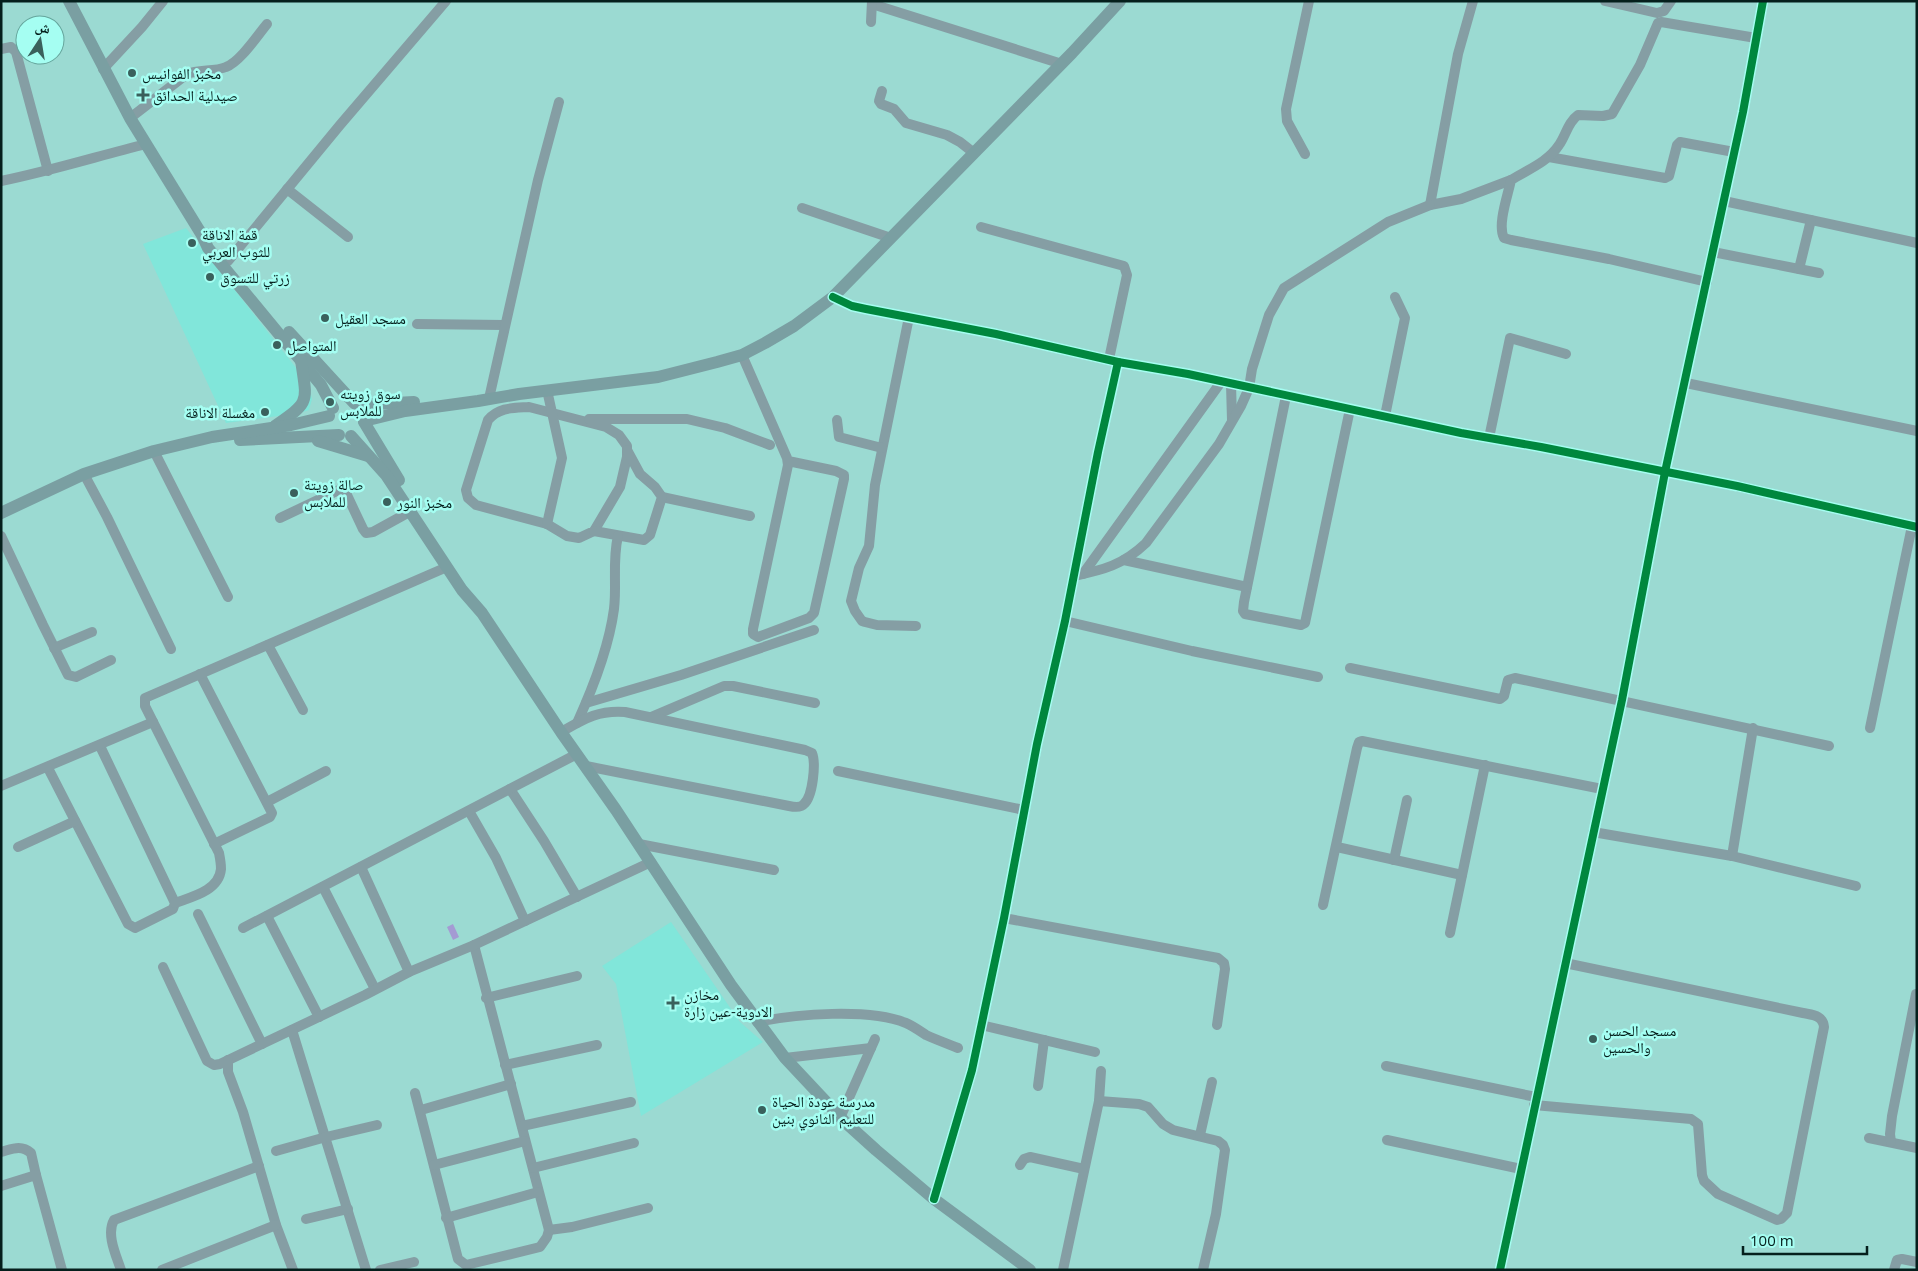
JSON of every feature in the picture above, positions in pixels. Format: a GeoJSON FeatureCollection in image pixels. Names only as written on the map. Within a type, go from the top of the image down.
{"type":"FeatureCollection","features":[{"type":"Feature","properties":{"kind":"main road"},"geometry":{"type":"LineString","coordinates":[[68,1],[130,118],[213,254],[326,392],[331,412],[330,425],[371,457],[386,475],[447,567],[482,614],[639,844],[757,1022],[785,1058],[840,1118],[934,1199],[1030,1270]]}},
{"type":"Feature","properties":{"kind":"main road"},"geometry":{"type":"LineString","coordinates":[[364,421],[405,411],[548,390],[658,377],[742,355],[794,326],[833,297],[1062,64],[1120,1]]}},
{"type":"Feature","properties":{"kind":"main road"},"geometry":{"type":"LineString","coordinates":[[202,235],[216,247],[309,356],[363,412],[364,421],[393,470],[470,586],[480,604],[482,614]]}},
{"type":"Feature","properties":{"kind":"main road"},"geometry":{"type":"LineString","coordinates":[[272,428],[298,410],[303,403],[305,391],[301,360]]}},
{"type":"Feature","properties":{"kind":"main road"},"geometry":{"type":"LineString","coordinates":[[1,513],[84,474],[154,451],[232,433],[310,421],[331,412],[340,402],[400,404],[490,394],[519,394]]}},
{"type":"Feature","properties":{"kind":"main road"},"geometry":{"type":"LineString","coordinates":[[192,441],[296,436],[345,436],[361,429],[364,421]]}},
{"type":"Feature","properties":{"kind":"main road"},"geometry":{"type":"LineString","coordinates":[[296,436],[334,445],[371,457]]}},
{"type":"Feature","properties":{"kind":"street"},"geometry":{"type":"LineString","coordinates":[[103,69],[163,1]]}},
{"type":"Feature","properties":{"kind":"street"},"geometry":{"type":"LineString","coordinates":[[228,261],[446,1]]}},
{"type":"Feature","properties":{"kind":"street"},"geometry":{"type":"LineString","coordinates":[[1305,154],[1287,121],[1286,109],[1309,1]]}},
{"type":"Feature","properties":{"kind":"street"},"geometry":{"type":"LineString","coordinates":[[1430,205],[1458,54],[1473,1]]}},
{"type":"Feature","properties":{"kind":"street"},"geometry":{"type":"LineString","coordinates":[[1605,1],[1657,13],[1664,11],[1671,1]]}},
{"type":"Feature","properties":{"kind":"street"},"geometry":{"type":"LineString","coordinates":[[1500,1270],[1622,700],[1665,472],[1686,383],[1724,201],[1763,1]]}},
{"type":"Feature","properties":{"kind":"street"},"geometry":{"type":"LineString","coordinates":[[871,22],[872,3],[1062,64]]}},
{"type":"Feature","properties":{"kind":"street"},"geometry":{"type":"LineString","coordinates":[[1078,575],[1105,570],[1124,560],[1146,543],[1219,444],[1249,388],[1252,370],[1269,315],[1284,288],[1388,222],[1430,205],[1461,199],[1511,180],[1549,157],[1559,145],[1573,119],[1578,115],[1603,116],[1612,114],[1640,66],[1658,23],[1756,38]]}},
{"type":"Feature","properties":{"kind":"street"},"geometry":{"type":"LineString","coordinates":[[130,118],[186,74],[197,70],[227,67],[237,59],[267,24]]}},
{"type":"Feature","properties":{"kind":"street"},"geometry":{"type":"LineString","coordinates":[[1,49],[10,47],[16,52],[48,171]]}},
{"type":"Feature","properties":{"kind":"street"},"geometry":{"type":"LineString","coordinates":[[882,91],[881,104],[894,109],[903,121],[954,139],[974,153]]}},
{"type":"Feature","properties":{"kind":"street"},"geometry":{"type":"LineString","coordinates":[[490,394],[538,180],[559,102]]}},
{"type":"Feature","properties":{"kind":"street"},"geometry":{"type":"LineString","coordinates":[[1549,157],[1665,178],[1669,176],[1677,145],[1680,142],[1734,152]]}},
{"type":"Feature","properties":{"kind":"street"},"geometry":{"type":"LineString","coordinates":[[1,181],[48,171],[146,144]]}},
{"type":"Feature","properties":{"kind":"street"},"geometry":{"type":"LineString","coordinates":[[1511,180],[1500,231],[1504,238],[1610,259],[1706,282]]}},
{"type":"Feature","properties":{"kind":"street"},"geometry":{"type":"LineString","coordinates":[[287,189],[348,237]]}},
{"type":"Feature","properties":{"kind":"street"},"geometry":{"type":"LineString","coordinates":[[1724,201],[1917,243]]}},
{"type":"Feature","properties":{"kind":"street"},"geometry":{"type":"LineString","coordinates":[[802,208],[891,238]]}},
{"type":"Feature","properties":{"kind":"street"},"geometry":{"type":"LineString","coordinates":[[1799,269],[1811,220]]}},
{"type":"Feature","properties":{"kind":"street"},"geometry":{"type":"LineString","coordinates":[[934,1199],[972,1070],[1004,918],[1036,744],[1065,621],[1078,575],[1127,275],[1124,266],[981,227]]}},
{"type":"Feature","properties":{"kind":"street"},"geometry":{"type":"LineString","coordinates":[[1713,252],[1819,273]]}},
{"type":"Feature","properties":{"kind":"street"},"geometry":{"type":"LineString","coordinates":[[833,297],[852,306],[996,334],[1350,410],[1737,486],[1914,526],[1870,728]]}},
{"type":"Feature","properties":{"kind":"street"},"geometry":{"type":"LineString","coordinates":[[1385,416],[1405,318],[1395,297]]}},
{"type":"Feature","properties":{"kind":"street"},"geometry":{"type":"LineString","coordinates":[[910,317],[875,485],[869,546],[859,568],[851,601],[855,610],[865,622],[877,625],[916,626]]}},
{"type":"Feature","properties":{"kind":"street"},"geometry":{"type":"LineString","coordinates":[[416,324],[504,325]]}},
{"type":"Feature","properties":{"kind":"street"},"geometry":{"type":"LineString","coordinates":[[1489,438],[1510,338],[1566,354]]}},
{"type":"Feature","properties":{"kind":"street"},"geometry":{"type":"LineString","coordinates":[[742,355],[788,461],[753,629],[753,634],[758,637],[808,618],[814,613],[844,479],[844,475],[836,471],[788,461]]}},
{"type":"Feature","properties":{"kind":"street"},"geometry":{"type":"LineString","coordinates":[[1226,383],[1232,422]]}},
{"type":"Feature","properties":{"kind":"street"},"geometry":{"type":"LineString","coordinates":[[1078,575],[1226,383]]}},
{"type":"Feature","properties":{"kind":"street"},"geometry":{"type":"LineString","coordinates":[[1686,383],[1917,431]]}},
{"type":"Feature","properties":{"kind":"street"},"geometry":{"type":"LineString","coordinates":[[547,524],[562,458],[548,390]]}},
{"type":"Feature","properties":{"kind":"street"},"geometry":{"type":"LineString","coordinates":[[1286,396],[1244,602],[1245,614],[1301,626],[1305,624],[1350,410]]}},
{"type":"Feature","properties":{"kind":"street"},"geometry":{"type":"LineString","coordinates":[[529,407],[553,413],[606,427],[620,435],[627,446],[627,457],[620,487],[594,531],[579,538],[567,536],[547,524],[476,505],[468,498],[466,490],[488,420],[495,412],[509,408],[529,407]]}},
{"type":"Feature","properties":{"kind":"street"},"geometry":{"type":"LineString","coordinates":[[576,419],[669,418],[687,420],[725,428],[770,445]]}},
{"type":"Feature","properties":{"kind":"street"},"geometry":{"type":"LineString","coordinates":[[837,420],[839,437],[882,448]]}},
{"type":"Feature","properties":{"kind":"street"},"geometry":{"type":"LineString","coordinates":[[627,450],[640,474],[662,496],[750,516]]}},
{"type":"Feature","properties":{"kind":"street"},"geometry":{"type":"LineString","coordinates":[[154,451],[228,597]]}},
{"type":"Feature","properties":{"kind":"street"},"geometry":{"type":"LineString","coordinates":[[84,474],[171,649]]}},
{"type":"Feature","properties":{"kind":"street"},"geometry":{"type":"LineString","coordinates":[[280,518],[339,490],[346,493],[366,533],[373,532],[411,511]]}},
{"type":"Feature","properties":{"kind":"street"},"geometry":{"type":"LineString","coordinates":[[594,531],[647,539],[652,530],[662,496]]}},
{"type":"Feature","properties":{"kind":"street"},"geometry":{"type":"LineString","coordinates":[[1,536],[54,648],[71,677],[76,677],[111,660]]}},
{"type":"Feature","properties":{"kind":"street"},"geometry":{"type":"LineString","coordinates":[[577,723],[586,703],[610,628],[614,595],[613,564],[618,536]]}},
{"type":"Feature","properties":{"kind":"street"},"geometry":{"type":"LineString","coordinates":[[1124,560],[1247,587]]}},
{"type":"Feature","properties":{"kind":"street"},"geometry":{"type":"LineString","coordinates":[[48,768],[130,926],[135,928],[173,908],[175,903],[204,892],[217,880],[221,870],[219,853],[145,706],[144,698],[447,567]]}},
{"type":"Feature","properties":{"kind":"street"},"geometry":{"type":"LineString","coordinates":[[1065,621],[1192,651],[1318,677]]}},
{"type":"Feature","properties":{"kind":"street"},"geometry":{"type":"LineString","coordinates":[[586,703],[681,675],[814,630]]}},
{"type":"Feature","properties":{"kind":"street"},"geometry":{"type":"LineString","coordinates":[[54,648],[92,632]]}},
{"type":"Feature","properties":{"kind":"street"},"geometry":{"type":"LineString","coordinates":[[268,645],[303,710]]}},
{"type":"Feature","properties":{"kind":"street"},"geometry":{"type":"LineString","coordinates":[[1350,668],[1500,699],[1504,696],[1508,680],[1515,678],[1753,728],[1829,746]]}},
{"type":"Feature","properties":{"kind":"street"},"geometry":{"type":"LineString","coordinates":[[200,674],[272,813],[270,817],[214,844]]}},
{"type":"Feature","properties":{"kind":"street"},"geometry":{"type":"LineString","coordinates":[[651,717],[724,686],[733,686],[815,703]]}},
{"type":"Feature","properties":{"kind":"street"},"geometry":{"type":"LineString","coordinates":[[561,732],[577,723],[609,711],[625,712],[805,750],[812,753],[814,767],[807,800],[800,807],[586,766]]}},
{"type":"Feature","properties":{"kind":"street"},"geometry":{"type":"LineString","coordinates":[[1,786],[48,768],[153,722]]}},
{"type":"Feature","properties":{"kind":"street"},"geometry":{"type":"LineString","coordinates":[[1732,856],[1753,728]]}},
{"type":"Feature","properties":{"kind":"street"},"geometry":{"type":"LineString","coordinates":[[1323,905],[1359,742],[1365,740],[1602,789]]}},
{"type":"Feature","properties":{"kind":"street"},"geometry":{"type":"LineString","coordinates":[[100,746],[175,903]]}},
{"type":"Feature","properties":{"kind":"street"},"geometry":{"type":"LineString","coordinates":[[243,928],[577,754]]}},
{"type":"Feature","properties":{"kind":"street"},"geometry":{"type":"LineString","coordinates":[[1450,933],[1486,765]]}},
{"type":"Feature","properties":{"kind":"street"},"geometry":{"type":"LineString","coordinates":[[267,802],[326,771]]}},
{"type":"Feature","properties":{"kind":"street"},"geometry":{"type":"LineString","coordinates":[[838,771],[1024,810]]}},
{"type":"Feature","properties":{"kind":"street"},"geometry":{"type":"LineString","coordinates":[[510,790],[544,841],[576,897]]}},
{"type":"Feature","properties":{"kind":"street"},"geometry":{"type":"LineString","coordinates":[[1394,860],[1407,800]]}},
{"type":"Feature","properties":{"kind":"street"},"geometry":{"type":"LineString","coordinates":[[469,811],[496,858],[525,921]]}},
{"type":"Feature","properties":{"kind":"street"},"geometry":{"type":"LineString","coordinates":[[18,847],[75,821]]}},
{"type":"Feature","properties":{"kind":"street"},"geometry":{"type":"LineString","coordinates":[[1593,832],[1732,856],[1856,886]]}},
{"type":"Feature","properties":{"kind":"street"},"geometry":{"type":"LineString","coordinates":[[639,844],[774,870]]}},
{"type":"Feature","properties":{"kind":"street"},"geometry":{"type":"LineString","coordinates":[[1337,847],[1462,875]]}},
{"type":"Feature","properties":{"kind":"street"},"geometry":{"type":"LineString","coordinates":[[163,967],[207,1061],[214,1065],[292,1030],[409,972],[474,945],[651,862]]}},
{"type":"Feature","properties":{"kind":"street"},"geometry":{"type":"LineString","coordinates":[[361,867],[409,972]]}},
{"type":"Feature","properties":{"kind":"street"},"geometry":{"type":"LineString","coordinates":[[323,887],[376,989]]}},
{"type":"Feature","properties":{"kind":"street"},"geometry":{"type":"LineString","coordinates":[[198,914],[262,1044]]}},
{"type":"Feature","properties":{"kind":"street"},"geometry":{"type":"LineString","coordinates":[[267,916],[319,1017]]}},
{"type":"Feature","properties":{"kind":"street"},"geometry":{"type":"LineString","coordinates":[[1004,918],[1218,958],[1224,963],[1225,969],[1218,1025]]}},
{"type":"Feature","properties":{"kind":"street"},"geometry":{"type":"LineString","coordinates":[[415,1093],[458,1259],[466,1265],[540,1247],[547,1237],[549,1230],[511,1084],[486,998],[474,945]]}},
{"type":"Feature","properties":{"kind":"street"},"geometry":{"type":"LineString","coordinates":[[1386,1066],[1535,1101],[1691,1119],[1698,1124],[1702,1175],[1711,1187],[1718,1194],[1777,1220],[1781,1219],[1787,1213],[1824,1027],[1823,1021],[1819,1017],[1803,1013],[1565,963]]}},
{"type":"Feature","properties":{"kind":"street"},"geometry":{"type":"LineString","coordinates":[[486,998],[577,976]]}},
{"type":"Feature","properties":{"kind":"street"},"geometry":{"type":"LineString","coordinates":[[1891,1142],[1892,1116],[1916,994]]}},
{"type":"Feature","properties":{"kind":"street"},"geometry":{"type":"LineString","coordinates":[[757,1022],[833,1014],[890,1018],[906,1023],[958,1048]]}},
{"type":"Feature","properties":{"kind":"street"},"geometry":{"type":"LineString","coordinates":[[981,1025],[1095,1052]]}},
{"type":"Feature","properties":{"kind":"street"},"geometry":{"type":"LineString","coordinates":[[292,1030],[366,1270]]}},
{"type":"Feature","properties":{"kind":"street"},"geometry":{"type":"LineString","coordinates":[[1038,1086],[1044,1040]]}},
{"type":"Feature","properties":{"kind":"street"},"geometry":{"type":"LineString","coordinates":[[785,1058],[873,1043],[840,1118]]}},
{"type":"Feature","properties":{"kind":"street"},"geometry":{"type":"LineString","coordinates":[[505,1065],[597,1045]]}},
{"type":"Feature","properties":{"kind":"street"},"geometry":{"type":"LineString","coordinates":[[228,1060],[228,1072],[243,1112],[276,1225],[293,1270]]}},
{"type":"Feature","properties":{"kind":"street"},"geometry":{"type":"LineString","coordinates":[[1063,1270],[1099,1100],[1101,1071]]}},
{"type":"Feature","properties":{"kind":"street"},"geometry":{"type":"LineString","coordinates":[[1200,1136],[1212,1082]]}},
{"type":"Feature","properties":{"kind":"street"},"geometry":{"type":"LineString","coordinates":[[420,1110],[511,1084]]}},
{"type":"Feature","properties":{"kind":"street"},"geometry":{"type":"LineString","coordinates":[[1099,1100],[1139,1104],[1148,1107],[1163,1124],[1172,1130],[1218,1141],[1223,1145],[1225,1150],[1216,1214],[1203,1270]]}},
{"type":"Feature","properties":{"kind":"street"},"geometry":{"type":"LineString","coordinates":[[522,1126],[631,1102]]}},
{"type":"Feature","properties":{"kind":"street"},"geometry":{"type":"LineString","coordinates":[[276,1151],[377,1125]]}},
{"type":"Feature","properties":{"kind":"street"},"geometry":{"type":"LineString","coordinates":[[1869,1138],[1917,1148]]}},
{"type":"Feature","properties":{"kind":"street"},"geometry":{"type":"LineString","coordinates":[[1387,1140],[1521,1168]]}},
{"type":"Feature","properties":{"kind":"street"},"geometry":{"type":"LineString","coordinates":[[434,1165],[525,1141]]}},
{"type":"Feature","properties":{"kind":"street"},"geometry":{"type":"LineString","coordinates":[[533,1168],[634,1143]]}},
{"type":"Feature","properties":{"kind":"street"},"geometry":{"type":"LineString","coordinates":[[1,1152],[19,1147],[31,1153],[62,1270]]}},
{"type":"Feature","properties":{"kind":"street"},"geometry":{"type":"LineString","coordinates":[[1020,1165],[1024,1159],[1030,1157],[1084,1169]]}},
{"type":"Feature","properties":{"kind":"street"},"geometry":{"type":"LineString","coordinates":[[121,1270],[113,1247],[111,1225],[114,1220],[259,1166]]}},
{"type":"Feature","properties":{"kind":"street"},"geometry":{"type":"LineString","coordinates":[[1,1186],[36,1175]]}},
{"type":"Feature","properties":{"kind":"street"},"geometry":{"type":"LineString","coordinates":[[446,1218],[538,1192]]}},
{"type":"Feature","properties":{"kind":"street"},"geometry":{"type":"LineString","coordinates":[[549,1230],[572,1227],[648,1208]]}},
{"type":"Feature","properties":{"kind":"street"},"geometry":{"type":"LineString","coordinates":[[306,1219],[348,1209]]}},
{"type":"Feature","properties":{"kind":"street"},"geometry":{"type":"LineString","coordinates":[[162,1270],[276,1225]]}},
{"type":"Feature","properties":{"kind":"street"},"geometry":{"type":"LineString","coordinates":[[1894,1270],[1898,1260],[1917,1262]]}},
{"type":"Feature","properties":{"kind":"street"},"geometry":{"type":"LineString","coordinates":[[380,1270],[414,1262]]}},
{"type":"Feature","properties":{"kind":"shaded area"},"geometry":{"type":"Polygon","coordinates":[[[186,228],[308,383],[312,399],[309,410],[300,413],[226,423],[143,244],[186,228]]]}},
{"type":"Feature","properties":{"kind":"shaded area","name":"مخازن الادوية-عين زارة"},"geometry":{"type":"Polygon","coordinates":[[[671,922],[740,1022],[763,1042],[641,1116],[616,984],[602,966],[671,922]]]}},
{"type":"Feature","properties":{"kind":"shaded area"},"geometry":{"type":"Polygon","coordinates":[[[453,924],[459,937],[453,940],[447,927],[453,924]]]}},
{"type":"Feature","properties":{"kind":"cycle path"},"geometry":{"type":"LineString","coordinates":[[1500,1270],[1622,700],[1665,472],[1743,112],[1763,1]]}},
{"type":"Feature","properties":{"kind":"cycle path"},"geometry":{"type":"LineString","coordinates":[[833,297],[852,306],[866,309],[996,334],[1118,362],[1188,374],[1461,433],[1737,486],[1917,527]]}},
{"type":"Feature","properties":{"kind":"cycle path"},"geometry":{"type":"LineString","coordinates":[[934,1199],[972,1070],[1004,918],[1037,744],[1065,621],[1098,452],[1118,362]]}},
{"type":"Feature","properties":{"kind":"place","name":"مخبز الفوانيس"},"geometry":{"type":"Point","coordinates":[132,73]}},
{"type":"Feature","properties":{"kind":"place","name":"صيدلية الحدائق"},"geometry":{"type":"Point","coordinates":[143,95]}},
{"type":"Feature","properties":{"kind":"place","name":"قمة الاناقة للثوب العربي"},"geometry":{"type":"Point","coordinates":[192,243]}},
{"type":"Feature","properties":{"kind":"place","name":"زرتي للتسوق"},"geometry":{"type":"Point","coordinates":[210,277]}},
{"type":"Feature","properties":{"kind":"place","name":"مسجد العقيل"},"geometry":{"type":"Point","coordinates":[325,318]}},
{"type":"Feature","properties":{"kind":"place","name":"المتواصل"},"geometry":{"type":"Point","coordinates":[277,345]}},
{"type":"Feature","properties":{"kind":"place","name":"سوق زويته للملابس"},"geometry":{"type":"Point","coordinates":[330,402]}},
{"type":"Feature","properties":{"kind":"place","name":"مغسلة الاناقة"},"geometry":{"type":"Point","coordinates":[265,412]}},
{"type":"Feature","properties":{"kind":"place","name":"صالة زويتة للملابس"},"geometry":{"type":"Point","coordinates":[294,493]}},
{"type":"Feature","properties":{"kind":"place","name":"مخبز النور"},"geometry":{"type":"Point","coordinates":[387,502]}},
{"type":"Feature","properties":{"kind":"place","name":"مخازن الادوية-عين زارة"},"geometry":{"type":"Point","coordinates":[673,1003]}},
{"type":"Feature","properties":{"kind":"place","name":"مسجد الحسن والحسين"},"geometry":{"type":"Point","coordinates":[1593,1039]}},
{"type":"Feature","properties":{"kind":"place","name":"مدرسة عودة الحياة للتعليم الثانوي بنين"},"geometry":{"type":"Point","coordinates":[762,1110]}}]}
